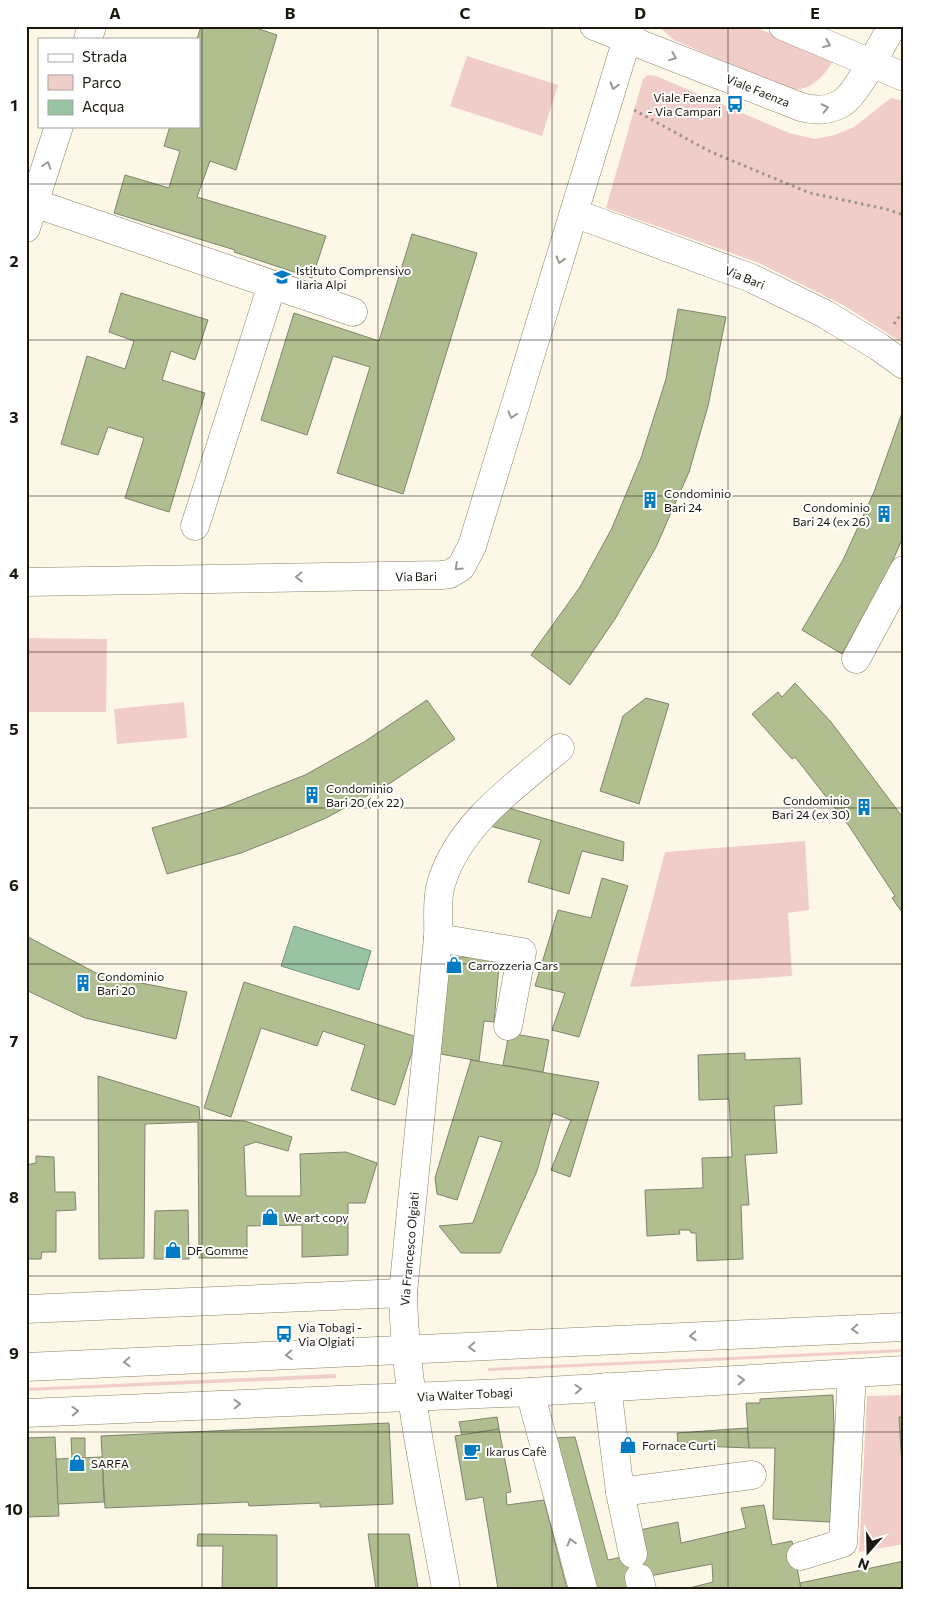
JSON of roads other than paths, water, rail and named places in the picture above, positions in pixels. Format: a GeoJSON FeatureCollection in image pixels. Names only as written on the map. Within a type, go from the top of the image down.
{"type":"FeatureCollection","features":[{"type":"Feature","properties":{"kind":"street"},"geometry":{"type":"LineString","coordinates":[[88,38],[92,26]]}},
{"type":"Feature","properties":{"kind":"street","name":"Viale Faenza"},"geometry":{"type":"LineString","coordinates":[[594,26],[629,33],[801,108],[814,110],[828,109],[842,103],[853,92],[888,32]]}},
{"type":"Feature","properties":{"kind":"street"},"geometry":{"type":"LineString","coordinates":[[783,26],[904,77]]}},
{"type":"Feature","properties":{"kind":"street","name":"Via Bari"},"geometry":{"type":"LineString","coordinates":[[26,582],[442,575],[457,570],[472,546],[629,33]]}},
{"type":"Feature","properties":{"kind":"street"},"geometry":{"type":"LineString","coordinates":[[58,128],[30,216],[272,285],[353,312]]}},
{"type":"Feature","properties":{"kind":"street","name":"Via Bari"},"geometry":{"type":"LineString","coordinates":[[574,213],[751,278],[825,314],[879,347],[904,365]]}},
{"type":"Feature","properties":{"kind":"street"},"geometry":{"type":"LineString","coordinates":[[195,526],[272,285]]}},
{"type":"Feature","properties":{"kind":"street"},"geometry":{"type":"LineString","coordinates":[[856,659],[904,570]]}},
{"type":"Feature","properties":{"kind":"street","name":"Via Francesco Olgiati"},"geometry":{"type":"LineString","coordinates":[[446,1589],[413,1397],[404,1324],[403,1293],[438,938],[441,885],[461,839],[508,792],[560,748]]}},
{"type":"Feature","properties":{"kind":"street"},"geometry":{"type":"LineString","coordinates":[[438,938],[522,952],[508,1026]]}},
{"type":"Feature","properties":{"kind":"street"},"geometry":{"type":"LineString","coordinates":[[26,1309],[403,1293]]}},
{"type":"Feature","properties":{"kind":"street"},"geometry":{"type":"LineString","coordinates":[[26,1367],[904,1327]]}},
{"type":"Feature","properties":{"kind":"street","name":"Via Walter Tobagi"},"geometry":{"type":"LineString","coordinates":[[26,1413],[530,1392],[904,1370]]}},
{"type":"Feature","properties":{"kind":"street"},"geometry":{"type":"LineString","coordinates":[[801,1556],[843,1543],[852,1373]]}},
{"type":"Feature","properties":{"kind":"street"},"geometry":{"type":"LineString","coordinates":[[607,1387],[620,1492],[638,1574]]}},
{"type":"Feature","properties":{"kind":"street"},"geometry":{"type":"LineString","coordinates":[[530,1392],[583,1589]]}},
{"type":"Feature","properties":{"kind":"street"},"geometry":{"type":"LineString","coordinates":[[620,1492],[752,1475]]}},
{"type":"Feature","properties":{"kind":"water"},"geometry":{"type":"Polygon","coordinates":[[[294,926],[371,951],[359,990],[281,966],[294,926]]]}},
{"type":"Feature","properties":{"kind":"place","name":"Viale Faenza - Via Campari"},"geometry":{"type":"Point","coordinates":[735,104]}},
{"type":"Feature","properties":{"kind":"place","name":"Istituto Comprensivo Ilaria Alpi"},"geometry":{"type":"Point","coordinates":[282,277]}},
{"type":"Feature","properties":{"kind":"place","name":"Condominio Bari 24"},"geometry":{"type":"Point","coordinates":[650,500]}},
{"type":"Feature","properties":{"kind":"place","name":"Condominio Bari 24 (ex 26)"},"geometry":{"type":"Point","coordinates":[884,514]}},
{"type":"Feature","properties":{"kind":"place","name":"Condominio Bari 20 (ex 22)"},"geometry":{"type":"Point","coordinates":[312,795]}},
{"type":"Feature","properties":{"kind":"place","name":"Condominio Bari 24 (ex 30)"},"geometry":{"type":"Point","coordinates":[864,807]}},
{"type":"Feature","properties":{"kind":"place","name":"Carrozzeria Cars"},"geometry":{"type":"Point","coordinates":[454,965]}},
{"type":"Feature","properties":{"kind":"place","name":"Condominio Bari 20"},"geometry":{"type":"Point","coordinates":[83,983]}},
{"type":"Feature","properties":{"kind":"place","name":"We art copy"},"geometry":{"type":"Point","coordinates":[270,1217]}},
{"type":"Feature","properties":{"kind":"place","name":"DF Gomme"},"geometry":{"type":"Point","coordinates":[173,1250]}},
{"type":"Feature","properties":{"kind":"place","name":"Via Tobagi - Via Olgiati"},"geometry":{"type":"Point","coordinates":[284,1334]}},
{"type":"Feature","properties":{"kind":"place","name":"Fornace Curti"},"geometry":{"type":"Point","coordinates":[628,1445]}},
{"type":"Feature","properties":{"kind":"place","name":"Ikarus Cafè"},"geometry":{"type":"Point","coordinates":[472,1451]}},
{"type":"Feature","properties":{"kind":"place","name":"SARFA"},"geometry":{"type":"Point","coordinates":[77,1463]}}]}
